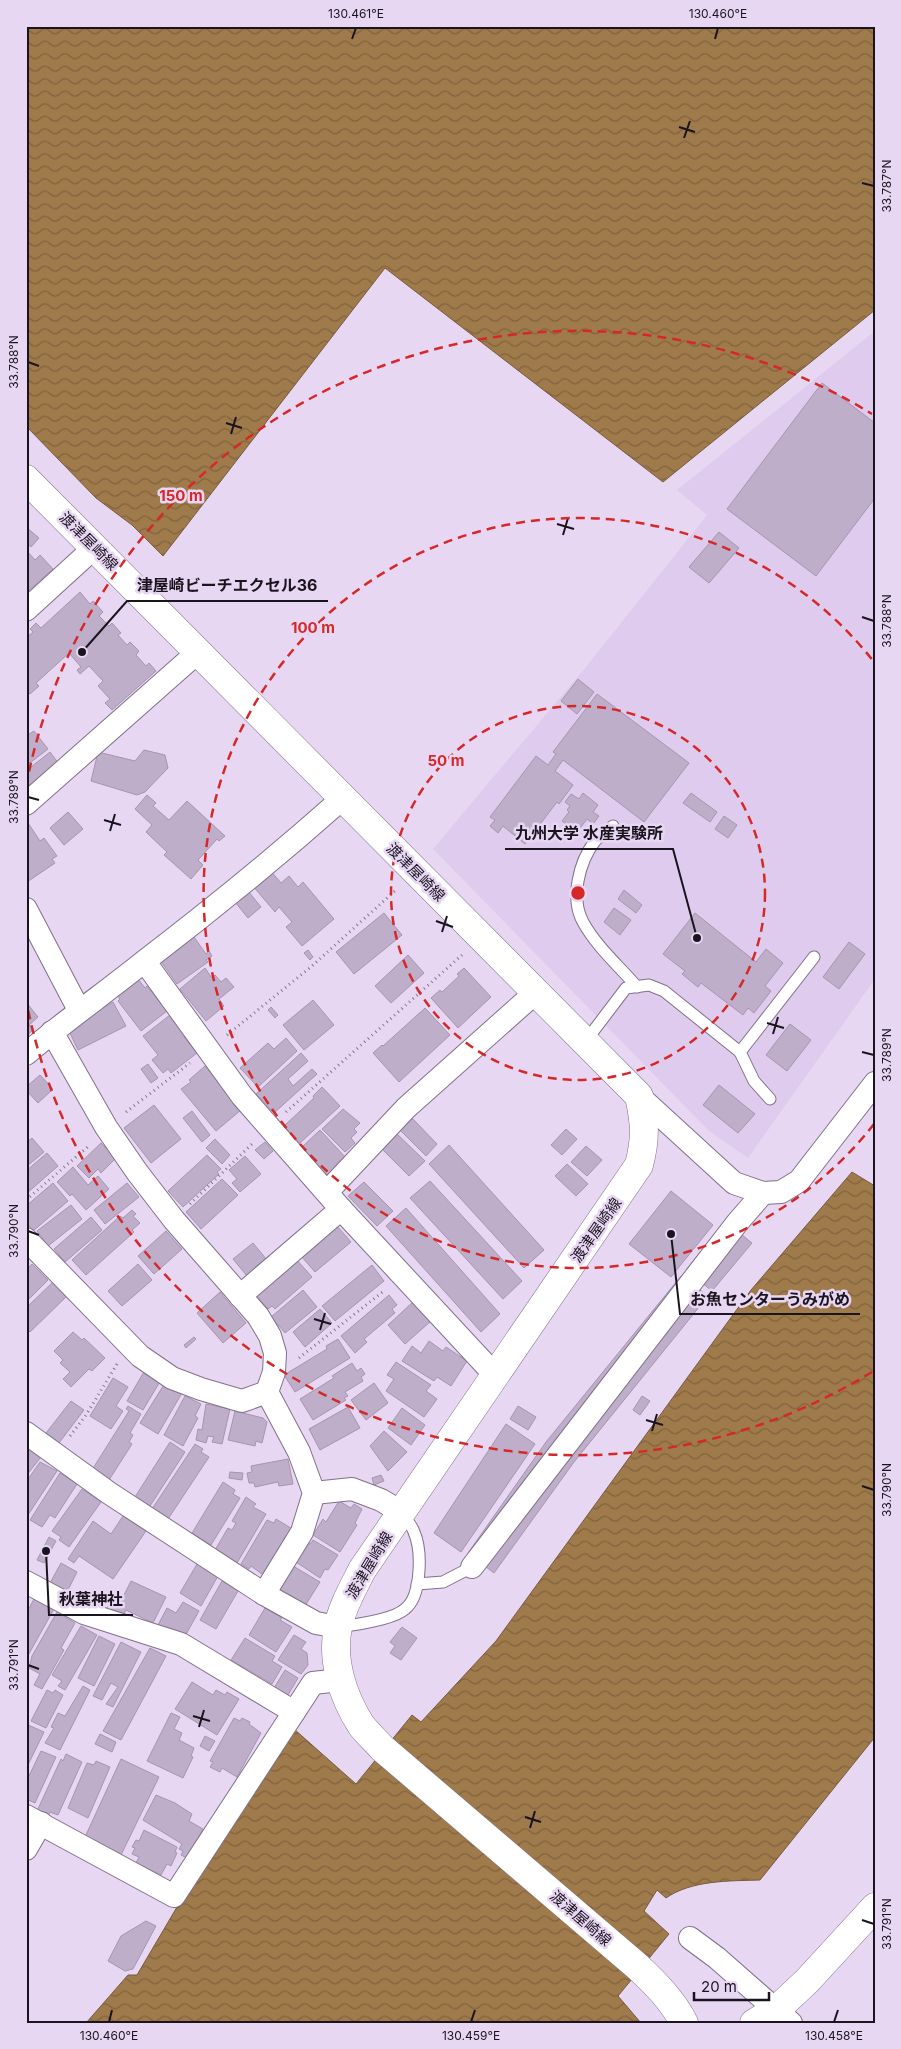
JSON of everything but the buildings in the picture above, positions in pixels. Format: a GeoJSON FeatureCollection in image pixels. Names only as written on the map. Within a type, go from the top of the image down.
{"type":"FeatureCollection","features":[{"type":"Feature","properties":{"kind":"main road","name":"渡津屋崎線"},"geometry":{"type":"LineString","coordinates":[[29,487],[95,547],[639,1096],[644,1120],[645,1143],[639,1165],[362,1570],[348,1598],[338,1627],[337,1655],[340,1680],[348,1702],[362,1726],[382,1748],[638,1968],[661,1989],[678,2010],[684,2023]]}},
{"type":"Feature","properties":{"kind":"main road"},"geometry":{"type":"LineString","coordinates":[[774,2019],[806,1981],[875,1907]]}},
{"type":"Feature","properties":{"kind":"street"},"geometry":{"type":"LineString","coordinates":[[26,610],[95,547]]}},
{"type":"Feature","properties":{"kind":"street"},"geometry":{"type":"LineString","coordinates":[[26,804],[198,652]]}},
{"type":"Feature","properties":{"kind":"street"},"geometry":{"type":"LineString","coordinates":[[26,1054],[79,1010],[145,962],[299,837],[343,798]]}},
{"type":"Feature","properties":{"kind":"street"},"geometry":{"type":"LineString","coordinates":[[26,909],[79,1010]]}},
{"type":"Feature","properties":{"kind":"street"},"geometry":{"type":"LineString","coordinates":[[145,962],[242,1096],[341,1209],[495,1375]]}},
{"type":"Feature","properties":{"kind":"street"},"geometry":{"type":"LineString","coordinates":[[326,1192],[406,1108],[535,992]]}},
{"type":"Feature","properties":{"kind":"street"},"geometry":{"type":"LineString","coordinates":[[52,1032],[108,1128],[137,1172],[174,1220],[258,1316],[270,1336],[275,1361],[267,1392],[298,1452],[314,1493],[302,1532],[264,1594]]}},
{"type":"Feature","properties":{"kind":"street"},"geometry":{"type":"LineString","coordinates":[[639,1096],[734,1183],[763,1193],[781,1192],[798,1181],[875,1083]]}},
{"type":"Feature","properties":{"kind":"street"},"geometry":{"type":"LineString","coordinates":[[472,1567],[737,1223],[763,1193]]}},
{"type":"Feature","properties":{"kind":"street"},"geometry":{"type":"LineString","coordinates":[[240,1296],[341,1209]]}},
{"type":"Feature","properties":{"kind":"street"},"geometry":{"type":"LineString","coordinates":[[26,1239],[140,1356],[172,1378],[242,1401],[267,1392]]}},
{"type":"Feature","properties":{"kind":"street"},"geometry":{"type":"LineString","coordinates":[[26,1433],[109,1494],[264,1594],[316,1624],[338,1627]]}},
{"type":"Feature","properties":{"kind":"street"},"geometry":{"type":"LineString","coordinates":[[314,1493],[352,1489],[381,1500],[401,1512]]}},
{"type":"Feature","properties":{"kind":"street"},"geometry":{"type":"LineString","coordinates":[[26,1582],[84,1613],[181,1644],[294,1712]]}},
{"type":"Feature","properties":{"kind":"street"},"geometry":{"type":"LineString","coordinates":[[26,1849],[34,1819],[174,1896],[313,1683],[340,1680]]}},
{"type":"Feature","properties":{"kind":"street"},"geometry":{"type":"LineString","coordinates":[[690,1938],[717,1958],[774,2019]]}},
{"type":"Feature","properties":{"kind":"lane"},"geometry":{"type":"LineString","coordinates":[[613,826],[595,841],[579,872],[577,903],[582,920],[591,935],[637,987]]}},
{"type":"Feature","properties":{"kind":"lane"},"geometry":{"type":"LineString","coordinates":[[740,1052],[814,956]]}},
{"type":"Feature","properties":{"kind":"lane"},"geometry":{"type":"LineString","coordinates":[[584,1042],[626,988],[649,985],[664,992],[740,1052],[754,1081],[770,1099]]}},
{"type":"Feature","properties":{"kind":"lane"},"geometry":{"type":"LineString","coordinates":[[338,1627],[365,1623],[404,1610],[414,1600],[419,1562],[414,1532],[401,1512]]}},
{"type":"Feature","properties":{"kind":"lane"},"geometry":{"type":"LineString","coordinates":[[417,1584],[443,1582],[472,1567]]}},
{"type":"Feature","properties":{"kind":"path"},"geometry":{"type":"LineString","coordinates":[[26,1200],[108,1128],[312,966],[416,872]]}},
{"type":"Feature","properties":{"kind":"path"},"geometry":{"type":"LineString","coordinates":[[174,1220],[269,1127],[482,938]]}},
{"type":"Feature","properties":{"kind":"path"},"geometry":{"type":"LineString","coordinates":[[275,1361],[295,1361],[332,1334],[402,1275]]}},
{"type":"Feature","properties":{"kind":"path"},"geometry":{"type":"LineString","coordinates":[[56,1455],[86,1415],[128,1344]]}},
{"type":"Feature","properties":{"kind":"shaded area"},"geometry":{"type":"Polygon","coordinates":[[[875,331],[875,979],[748,1158],[709,1131],[433,849],[585,668],[707,515],[677,490],[875,331]]]}},
{"type":"Feature","properties":{"kind":"water"},"geometry":{"type":"Polygon","coordinates":[[[26,26],[875,26],[875,310],[663,482],[385,268],[163,556],[132,525],[96,498],[26,426],[26,26]]]}},
{"type":"Feature","properties":{"kind":"water"},"geometry":{"type":"Polygon","coordinates":[[[852,1172],[875,1186],[875,1737],[760,1880],[723,1881],[699,1885],[676,1892],[666,1898],[657,1890],[644,1911],[669,1934],[618,1996],[641,2023],[86,2023],[128,1975],[137,1975],[177,1907],[294,1729],[356,1784],[412,1715],[421,1722],[496,1641],[751,1290],[852,1172]]]}},
{"type":"Feature","properties":{"kind":"place","name":"津屋崎ビーチエクセル36"},"geometry":{"type":"Point","coordinates":[82,652]}},
{"type":"Feature","properties":{"kind":"place","name":"九州大学 水産実験所"},"geometry":{"type":"Point","coordinates":[697,938]}},
{"type":"Feature","properties":{"kind":"place","name":"お魚センターうみがめ"},"geometry":{"type":"Point","coordinates":[671,1234]}},
{"type":"Feature","properties":{"kind":"place","name":"秋葉神社"},"geometry":{"type":"Point","coordinates":[46,1551]}}]}
